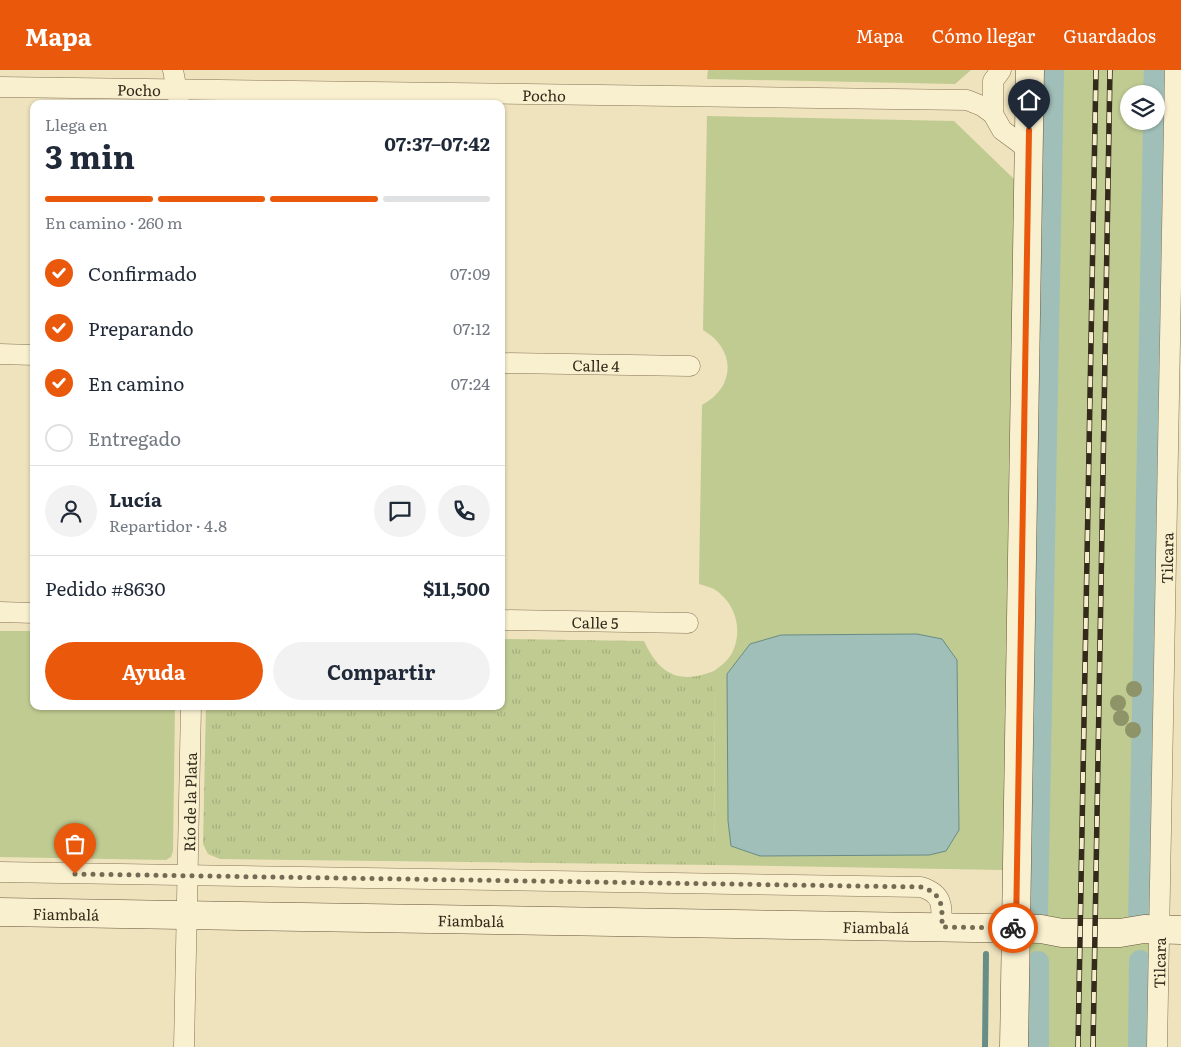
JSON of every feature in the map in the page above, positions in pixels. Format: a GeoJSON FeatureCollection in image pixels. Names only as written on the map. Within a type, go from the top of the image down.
{"type":"FeatureCollection","features":[{"type":"Feature","properties":{"kind":"street"},"geometry":{"type":"LineString","coordinates":[[173,70],[178,97]]}},
{"type":"Feature","properties":{"kind":"street"},"geometry":{"type":"LineString","coordinates":[[1014,1047],[1029,928],[1028,150],[1030,70]]}},
{"type":"Feature","properties":{"kind":"street","name":"Tilcara"},"geometry":{"type":"LineString","coordinates":[[1157,1047],[1162,930],[1175,70]]}},
{"type":"Feature","properties":{"kind":"street"},"geometry":{"type":"LineString","coordinates":[[967,100],[981,91],[997,75]]}},
{"type":"Feature","properties":{"kind":"street"},"geometry":{"type":"LineString","coordinates":[[993,114],[997,75]]}},
{"type":"Feature","properties":{"kind":"street","name":"Pocho"},"geometry":{"type":"LineString","coordinates":[[0,87],[178,97],[967,100],[982,106],[993,114],[1002,130],[1028,150]]}},
{"type":"Feature","properties":{"kind":"street"},"geometry":{"type":"LineString","coordinates":[[0,354],[30,355]]}},
{"type":"Feature","properties":{"kind":"street","name":"Calle 4"},"geometry":{"type":"LineString","coordinates":[[505,363],[690,366]]}},
{"type":"Feature","properties":{"kind":"street"},"geometry":{"type":"LineString","coordinates":[[0,612],[30,613]]}},
{"type":"Feature","properties":{"kind":"street","name":"Calle 5"},"geometry":{"type":"LineString","coordinates":[[505,620],[688,624]]}},
{"type":"Feature","properties":{"kind":"street","name":"Río de la Plata"},"geometry":{"type":"LineString","coordinates":[[184,1047],[190,710]]}},
{"type":"Feature","properties":{"kind":"street"},"geometry":{"type":"LineString","coordinates":[[0,872],[921,887],[933,890],[940,899],[942,927]]}},
{"type":"Feature","properties":{"kind":"street","name":"Fiambalá"},"geometry":{"type":"LineString","coordinates":[[0,912],[1029,928],[1062,923],[1121,924],[1162,930]]}},
{"type":"Feature","properties":{"kind":"green space"},"geometry":{"type":"Polygon","coordinates":[[[708,70],[971,70],[955,84],[707,79],[708,70]]]}},
{"type":"Feature","properties":{"kind":"green space"},"geometry":{"type":"Polygon","coordinates":[[[1030,70],[1175,70],[1157,1047],[1014,1047],[1030,70]]]}},
{"type":"Feature","properties":{"kind":"green space"},"geometry":{"type":"Polygon","coordinates":[[[707,116],[954,121],[1016,181],[1003,870],[715,865],[714,671],[725,662],[733,651],[736,643],[737,625],[732,609],[721,594],[714,589],[699,584],[702,405],[721,388],[728,368],[722,347],[703,330],[707,116]]]}},
{"type":"Feature","properties":{"kind":"green space"},"geometry":{"type":"Polygon","coordinates":[[[0,631],[30,631],[30,710],[175,710],[173,851],[171,857],[166,860],[0,857],[0,631]]]}},
{"type":"Feature","properties":{"kind":"green space"},"geometry":{"type":"Polygon","coordinates":[[[505,639],[644,641],[656,662],[672,674],[690,677],[714,671],[715,865],[220,859],[208,854],[203,844],[206,710],[505,710],[505,639]]]}},
{"type":"Feature","properties":{"kind":"water"},"geometry":{"type":"Polygon","coordinates":[[[917,634],[942,639],[957,660],[959,830],[946,851],[929,855],[760,856],[731,846],[728,821],[727,674],[750,644],[781,635],[917,634]]]}},
{"type":"Feature","properties":{"kind":"waterway"},"geometry":{"type":"LineString","coordinates":[[1037,914],[1053,70]]}},
{"type":"Feature","properties":{"kind":"waterway"},"geometry":{"type":"LineString","coordinates":[[1154,85],[1155,70]]}},
{"type":"Feature","properties":{"kind":"waterway"},"geometry":{"type":"LineString","coordinates":[[1139,922],[1154,130]]}},
{"type":"Feature","properties":{"kind":"waterway"},"geometry":{"type":"LineString","coordinates":[[985,1047],[986,954]]}},
{"type":"Feature","properties":{"kind":"waterway"},"geometry":{"type":"LineString","coordinates":[[1139,1047],[1140,961]]}},
{"type":"Feature","properties":{"kind":"waterway"},"geometry":{"type":"LineString","coordinates":[[1038,962],[1038,1047]]}},
{"type":"Feature","properties":{"kind":"railway"},"geometry":{"type":"LineString","coordinates":[[1078,1047],[1096,70]]}},
{"type":"Feature","properties":{"kind":"railway"},"geometry":{"type":"LineString","coordinates":[[1093,1047],[1110,70]]}},
{"type":"Feature","properties":{"kind":"way so far"},"geometry":{"type":"LineString","coordinates":[[75,874],[921,887],[933,890],[940,899],[942,927],[1013,928]]}},
{"type":"Feature","properties":{"kind":"route"},"geometry":{"type":"LineString","coordinates":[[1013,928],[1016,928],[1029,130]]}}]}
